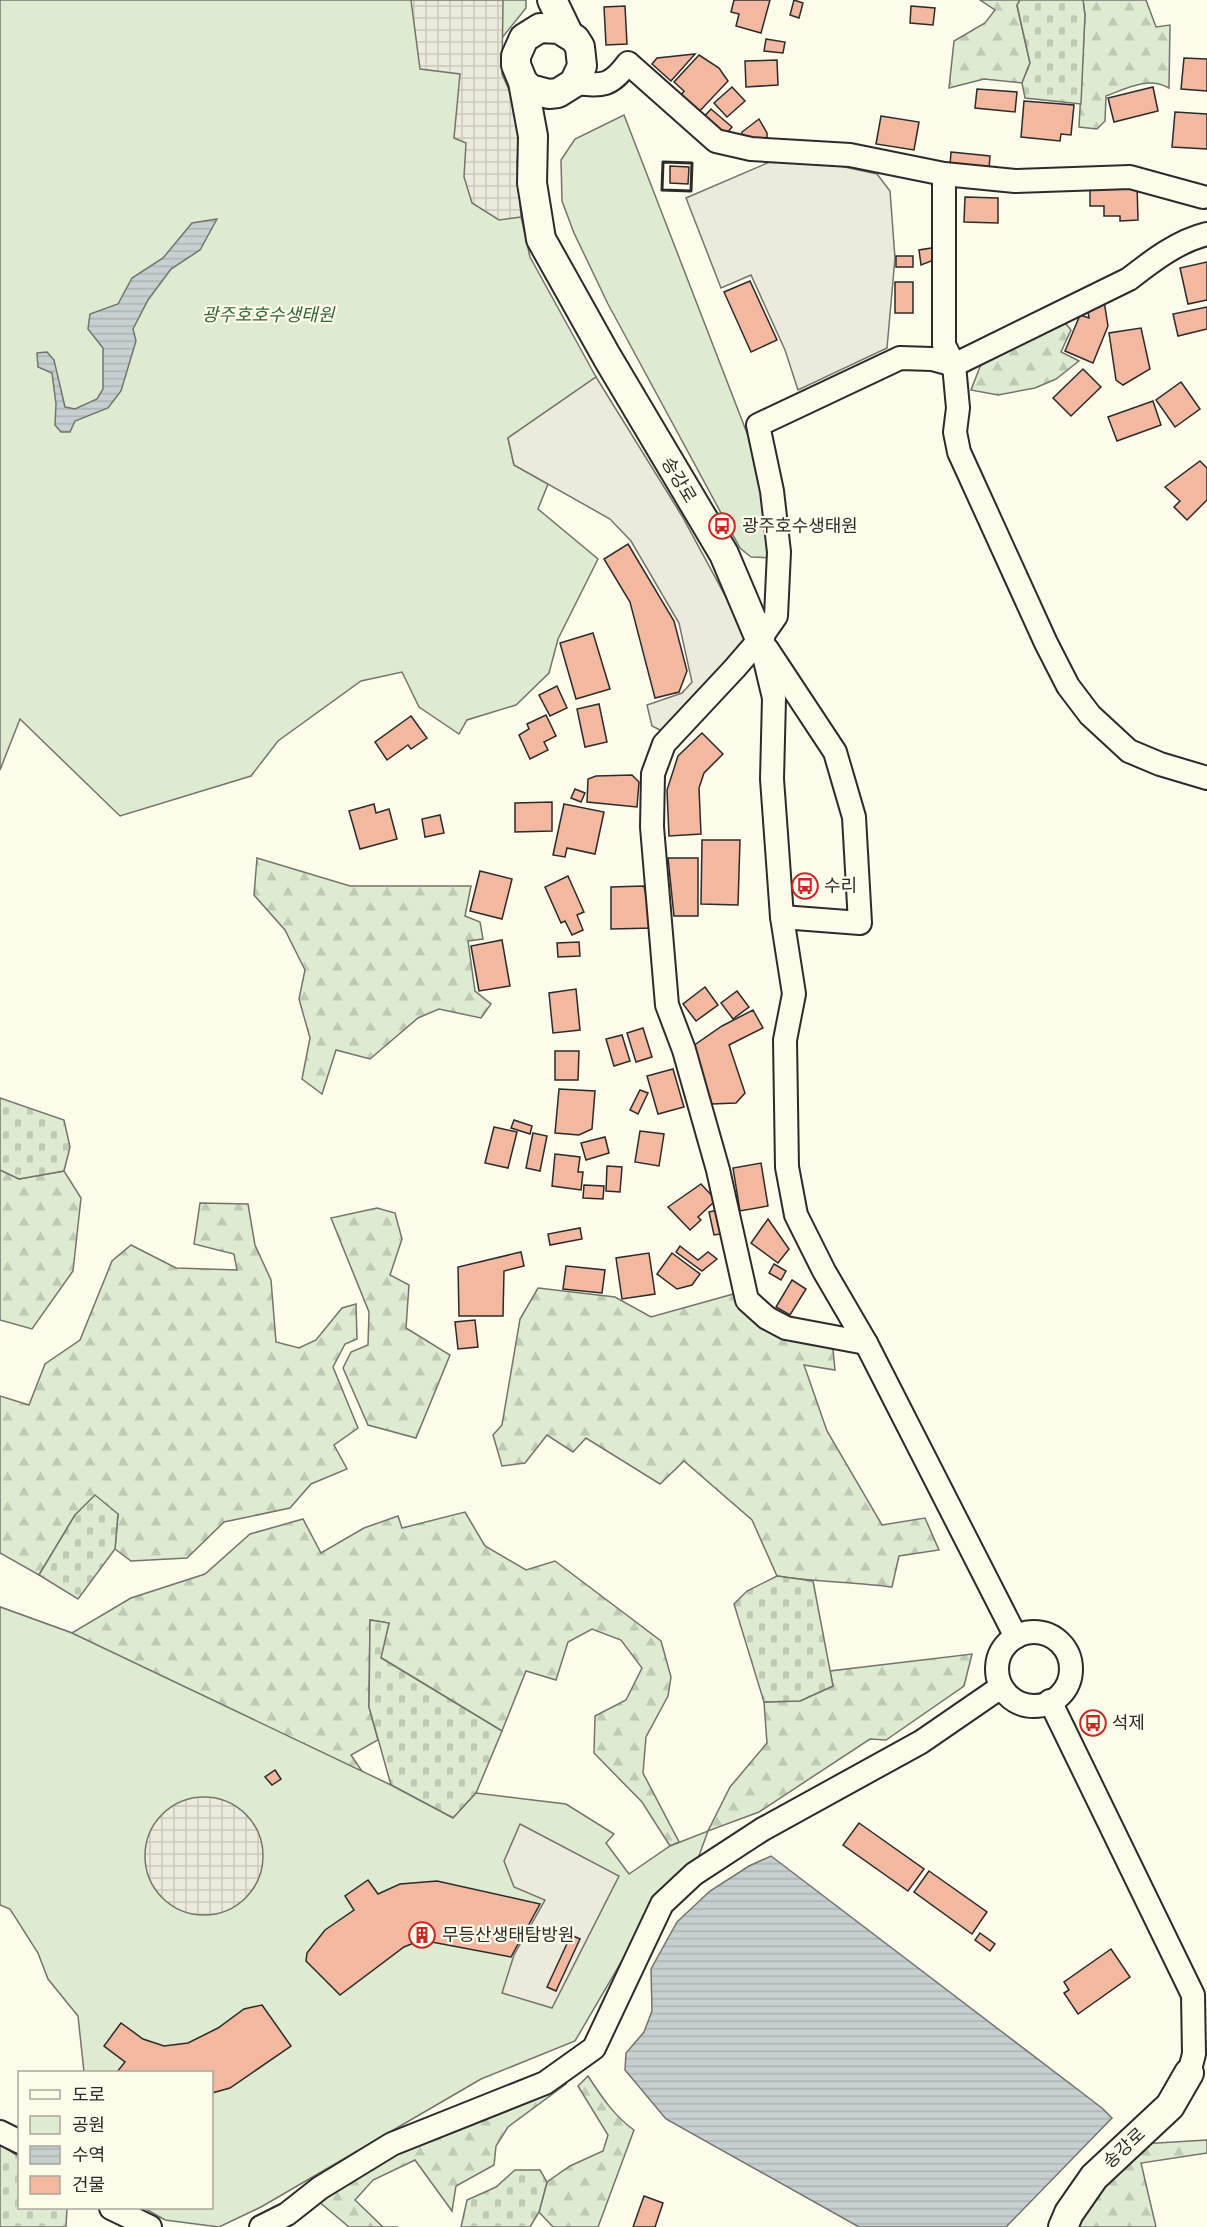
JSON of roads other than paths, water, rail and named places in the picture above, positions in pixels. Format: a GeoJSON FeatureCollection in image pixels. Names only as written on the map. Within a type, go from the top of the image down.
{"type":"FeatureCollection","features":[{"type":"Feature","properties":{"kind":"main road","name":"송강로"},"geometry":{"type":"LineString","coordinates":[[542,0],[531,32],[524,38],[516,56],[533,136],[532,183],[541,239],[607,357],[724,554],[760,639]]}},
{"type":"Feature","properties":{"kind":"main road"},"geometry":{"type":"LineString","coordinates":[[552,0],[575,45]]}},
{"type":"Feature","properties":{"kind":"main road"},"geometry":{"type":"LineString","coordinates":[[531,32],[550,27],[575,45]]}},
{"type":"Feature","properties":{"kind":"main road","name":"송강로"},"geometry":{"type":"LineString","coordinates":[[533,136],[541,116],[582,66],[575,45]]}},
{"type":"Feature","properties":{"kind":"main road"},"geometry":{"type":"LineString","coordinates":[[523,82],[539,93],[566,88]]}},
{"type":"Feature","properties":{"kind":"main road","name":"송강로"},"geometry":{"type":"LineString","coordinates":[[1063,2227],[1094,2177],[1170,2106],[1189,2073]]}},
{"type":"Feature","properties":{"kind":"street"},"geometry":{"type":"LineString","coordinates":[[575,45],[613,81]]}},
{"type":"Feature","properties":{"kind":"street"},"geometry":{"type":"LineString","coordinates":[[566,88],[599,86],[613,81],[628,63],[716,141],[751,149],[850,155],[944,174],[1015,181],[1131,177],[1203,197]]}},
{"type":"Feature","properties":{"kind":"street"},"geometry":{"type":"LineString","coordinates":[[944,174],[944,345],[954,365],[958,408],[955,432],[959,452],[1046,643],[1068,686],[1090,715],[1129,751],[1160,764],[1207,778]]}},
{"type":"Feature","properties":{"kind":"street"},"geometry":{"type":"LineString","coordinates":[[866,1343],[786,1328],[767,1318],[747,1300],[718,1170],[684,1050],[667,1005],[652,827],[653,774],[664,744],[760,639],[776,616],[779,552],[772,491],[758,425],[900,358],[933,359],[954,365],[1130,279],[1154,259],[1207,234]]}},
{"type":"Feature","properties":{"kind":"street"},"geometry":{"type":"LineString","coordinates":[[760,639],[774,698],[772,779],[782,917],[794,994],[785,1040],[787,1167],[796,1215],[824,1271],[866,1343],[1016,1636]]}},
{"type":"Feature","properties":{"kind":"street","name":"송강로"},"geometry":{"type":"LineString","coordinates":[[760,639],[835,752],[854,817],[860,923],[782,917]]}},
{"type":"Feature","properties":{"kind":"street"},"geometry":{"type":"LineString","coordinates":[[1027,1632],[1040,1632],[1052,1636],[1062,1644],[1068,1654],[1071,1667],[1064,1690],[1044,1705],[1031,1706],[1019,1703],[1009,1697],[1001,1687],[997,1676],[1000,1653],[1016,1636],[1027,1632]]}},
{"type":"Feature","properties":{"kind":"street"},"geometry":{"type":"LineString","coordinates":[[261,2227],[287,2214],[320,2188],[392,2144],[545,2084],[594,2048],[662,1904],[693,1874],[763,1829],[921,1742],[1001,1687]]}},
{"type":"Feature","properties":{"kind":"street"},"geometry":{"type":"LineString","coordinates":[[1050,1701],[1193,1995],[1194,2054],[1189,2073]]}},
{"type":"Feature","properties":{"kind":"street"},"geometry":{"type":"LineString","coordinates":[[0,2132],[18,2141]]}},
{"type":"Feature","properties":{"kind":"street"},"geometry":{"type":"LineString","coordinates":[[113,2209],[150,2227]]}},
{"type":"Feature","properties":{"kind":"water"},"geometry":{"type":"Polygon","coordinates":[[[217,219],[200,250],[171,269],[148,300],[133,329],[136,341],[121,391],[108,408],[75,421],[70,432],[61,432],[55,425],[56,404],[52,373],[38,367],[37,353],[47,352],[54,360],[65,407],[75,409],[97,399],[103,389],[103,348],[88,329],[90,314],[118,304],[132,278],[163,258],[192,223],[217,219]]]}},
{"type":"Feature","properties":{"kind":"water"},"geometry":{"type":"Polygon","coordinates":[[[771,1856],[1102,2108],[1112,2118],[1006,2227],[859,2227],[666,2119],[625,2070],[626,2053],[644,2032],[652,2011],[651,1969],[677,1922],[710,1891],[749,1866],[771,1856]]]}},
{"type":"Feature","properties":{"kind":"place","name":"광주호수생태원"},"geometry":{"type":"Point","coordinates":[722,526]}},
{"type":"Feature","properties":{"kind":"place","name":"수리"},"geometry":{"type":"Point","coordinates":[805,886]}},
{"type":"Feature","properties":{"kind":"place","name":"석제"},"geometry":{"type":"Point","coordinates":[1093,1723]}},
{"type":"Feature","properties":{"kind":"place","name":"무등산생태탐방원"},"geometry":{"type":"Point","coordinates":[422,1935]}},
{"type":"Feature","properties":{"kind":"park label","name":"광주호호수생태원"},"geometry":{"type":"Point","coordinates":[268,315]}}]}
